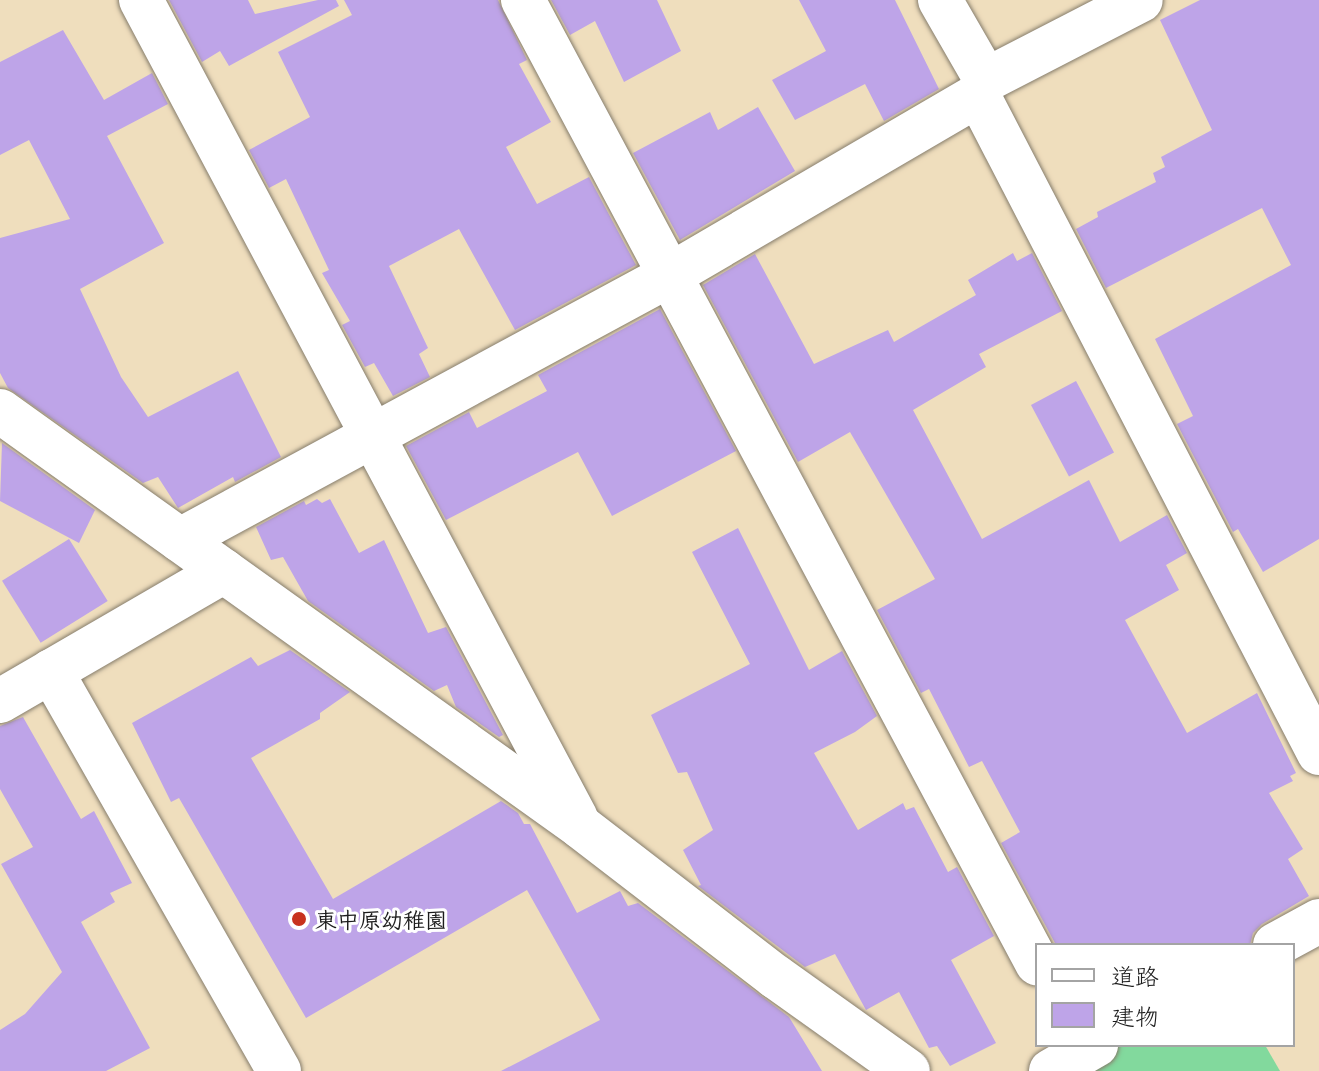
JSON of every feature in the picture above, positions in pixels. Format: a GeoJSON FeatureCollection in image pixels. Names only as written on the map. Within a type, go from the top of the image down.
{"type":"FeatureCollection","features":[{"type":"Feature","properties":{"kind":"street"},"geometry":{"type":"LineString","coordinates":[[141,0],[581,827]]}},
{"type":"Feature","properties":{"kind":"street"},"geometry":{"type":"LineString","coordinates":[[523,0],[1035,959]]}},
{"type":"Feature","properties":{"kind":"street"},"geometry":{"type":"LineString","coordinates":[[940,0],[1319,753]]}},
{"type":"Feature","properties":{"kind":"street"},"geometry":{"type":"LineString","coordinates":[[180,540],[670,275],[982,87],[1141,0]]}},
{"type":"Feature","properties":{"kind":"street"},"geometry":{"type":"LineString","coordinates":[[0,411],[581,827],[776,977],[908,1071]]}},
{"type":"Feature","properties":{"kind":"street"},"geometry":{"type":"LineString","coordinates":[[0,701],[224,571]]}},
{"type":"Feature","properties":{"kind":"street"},"geometry":{"type":"LineString","coordinates":[[51,671],[279,1071]]}},
{"type":"Feature","properties":{"kind":"street"},"geometry":{"type":"LineString","coordinates":[[1279,943],[1319,921]]}},
{"type":"Feature","properties":{"kind":"green space"},"geometry":{"type":"Polygon","coordinates":[[[1112,1047],[1266,1047],[1280,1071],[1070,1071],[1112,1047]]]}},
{"type":"Feature","properties":{"kind":"building"},"geometry":{"type":"Polygon","coordinates":[[[169,0],[248,0],[255,14],[318,0],[336,0],[339,6],[229,66],[220,51],[202,62],[169,0]]]}},
{"type":"Feature","properties":{"kind":"building"},"geometry":{"type":"Polygon","coordinates":[[[344,0],[498,0],[527,60],[519,64],[551,122],[506,147],[537,204],[589,177],[636,265],[515,330],[459,229],[389,266],[428,348],[419,354],[430,377],[393,396],[374,363],[365,367],[342,325],[350,321],[322,273],[329,270],[286,179],[269,188],[249,150],[310,117],[278,52],[352,15],[344,0]]]}},
{"type":"Feature","properties":{"kind":"building"},"geometry":{"type":"Polygon","coordinates":[[[551,0],[657,0],[681,51],[624,82],[595,21],[570,35],[551,0]]]}},
{"type":"Feature","properties":{"kind":"building"},"geometry":{"type":"Polygon","coordinates":[[[799,0],[895,0],[939,89],[884,121],[865,84],[795,120],[772,80],[826,51],[799,0]]]}},
{"type":"Feature","properties":{"kind":"building"},"geometry":{"type":"Polygon","coordinates":[[[1200,0],[1319,0],[1319,539],[1263,572],[1238,529],[1233,532],[1177,424],[1193,416],[1155,339],[1291,265],[1262,208],[1106,288],[1076,229],[1098,217],[1097,212],[1156,182],[1153,173],[1165,167],[1161,157],[1212,130],[1160,20],[1200,0]]]}},
{"type":"Feature","properties":{"kind":"building"},"geometry":{"type":"Polygon","coordinates":[[[63,30],[104,100],[152,73],[168,104],[107,136],[164,243],[80,289],[121,377],[148,417],[238,371],[281,457],[235,482],[233,477],[178,508],[158,477],[143,483],[8,388],[0,373],[0,238],[70,219],[29,140],[0,155],[0,62],[63,30]]]}},
{"type":"Feature","properties":{"kind":"building"},"geometry":{"type":"Polygon","coordinates":[[[758,107],[795,171],[680,240],[633,153],[710,112],[718,130],[758,107]]]}},
{"type":"Feature","properties":{"kind":"building"},"geometry":{"type":"Polygon","coordinates":[[[1013,253],[1017,261],[1032,253],[1062,311],[979,354],[986,367],[913,410],[982,539],[1089,480],[1120,542],[1167,515],[1187,553],[1166,565],[1179,590],[1125,620],[1187,733],[1257,693],[1296,773],[1290,776],[1293,781],[1269,793],[1303,849],[1288,859],[1309,896],[1262,924],[1253,933],[1250,943],[1055,943],[1001,843],[1020,832],[982,761],[969,767],[929,689],[921,693],[877,610],[935,579],[850,432],[798,462],[703,285],[755,254],[814,364],[888,330],[894,342],[976,295],[968,280],[1013,253]]]}},
{"type":"Feature","properties":{"kind":"building"},"geometry":{"type":"Polygon","coordinates":[[[660,309],[736,451],[612,516],[578,452],[446,520],[406,446],[469,412],[477,428],[547,391],[538,375],[660,309]]]}},
{"type":"Feature","properties":{"kind":"building"},"geometry":{"type":"Polygon","coordinates":[[[1076,381],[1114,453],[1069,476],[1031,405],[1076,381]]]}},
{"type":"Feature","properties":{"kind":"building"},"geometry":{"type":"Polygon","coordinates":[[[2,443],[95,510],[79,543],[0,501],[2,443]]]}},
{"type":"Feature","properties":{"kind":"building"},"geometry":{"type":"Polygon","coordinates":[[[317,499],[322,503],[330,499],[359,553],[384,540],[428,633],[446,627],[503,735],[499,737],[456,707],[447,685],[434,691],[308,601],[283,557],[271,560],[256,527],[304,501],[306,505],[317,499]]]}},
{"type":"Feature","properties":{"kind":"building"},"geometry":{"type":"Polygon","coordinates":[[[738,528],[809,670],[842,651],[877,716],[855,732],[814,753],[858,830],[903,803],[906,810],[914,807],[948,872],[957,867],[994,936],[951,960],[996,1043],[950,1066],[937,1046],[929,1048],[899,992],[866,1010],[835,954],[805,967],[698,886],[701,885],[683,850],[713,830],[687,772],[678,773],[651,715],[750,664],[692,552],[738,528]]]}},
{"type":"Feature","properties":{"kind":"building"},"geometry":{"type":"Polygon","coordinates":[[[69,539],[108,601],[41,643],[2,581],[69,539]]]}},
{"type":"Feature","properties":{"kind":"building"},"geometry":{"type":"Polygon","coordinates":[[[290,650],[350,692],[320,713],[320,719],[251,758],[333,899],[501,801],[518,813],[524,824],[530,824],[577,913],[620,891],[628,906],[638,903],[789,1017],[822,1071],[501,1071],[600,1020],[527,890],[306,1018],[179,798],[171,802],[132,723],[251,657],[258,666],[290,650]]]}},
{"type":"Feature","properties":{"kind":"building"},"geometry":{"type":"Polygon","coordinates":[[[23,717],[81,819],[94,811],[132,883],[110,893],[115,902],[81,922],[150,1048],[106,1071],[0,1071],[0,1030],[25,1014],[62,972],[1,864],[33,847],[0,789],[0,726],[23,717]]]}},
{"type":"Feature","properties":{"kind":"place","name":"東中原幼稚園"},"geometry":{"type":"Point","coordinates":[299,919]}}]}
